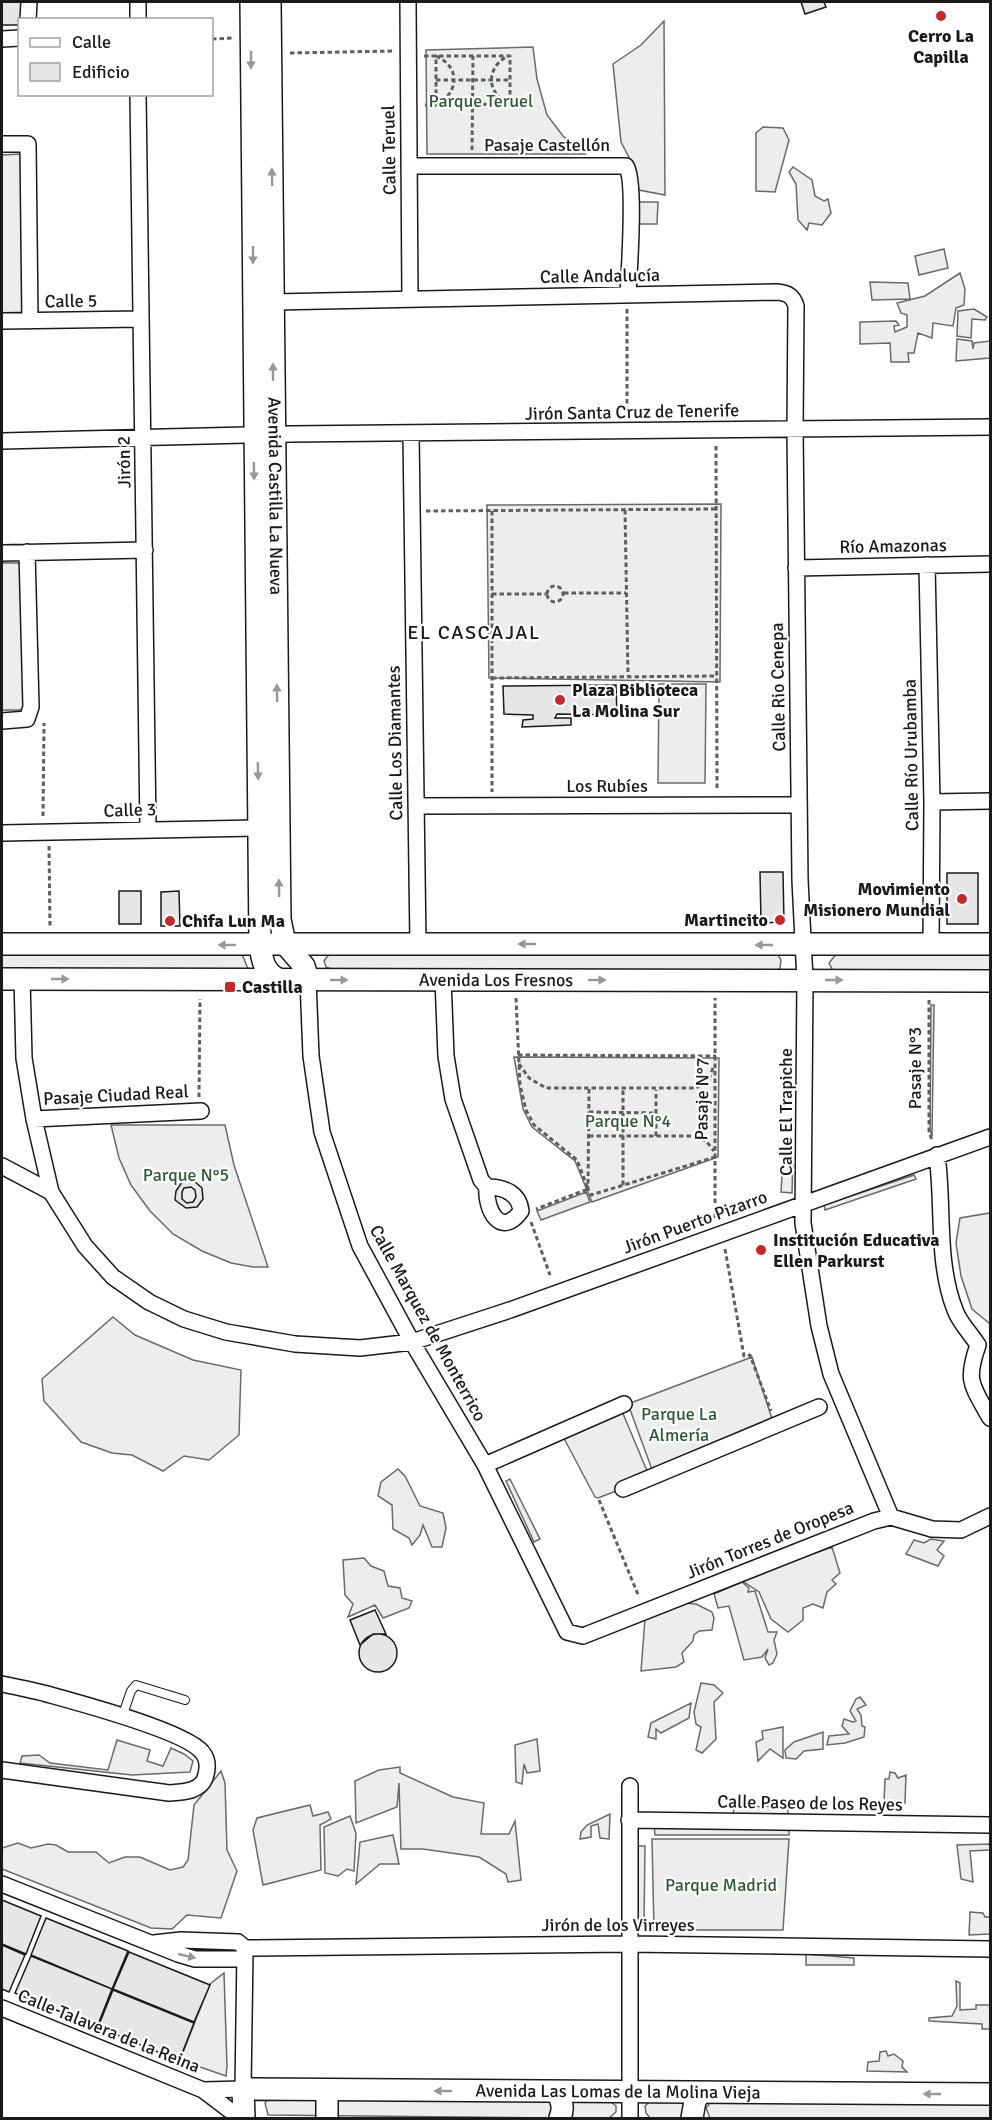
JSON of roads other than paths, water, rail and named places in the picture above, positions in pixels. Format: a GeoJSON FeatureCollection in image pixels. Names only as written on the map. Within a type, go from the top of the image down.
{"type":"FeatureCollection","features":[{"type":"Feature","properties":{"kind":"street"},"geometry":{"type":"LineString","coordinates":[[28,18],[29,2]]}},
{"type":"Feature","properties":{"kind":"street"},"geometry":{"type":"LineString","coordinates":[[138,2],[138,18]]}},
{"type":"Feature","properties":{"kind":"street","name":"Avenida Castilla La Nueva"},"geometry":{"type":"LineString","coordinates":[[251,2],[280,919],[285,944]]}},
{"type":"Feature","properties":{"kind":"street","name":"Avenida Castilla La Nueva"},"geometry":{"type":"LineString","coordinates":[[270,2],[273,302],[264,435],[259,828],[260,945],[265,967],[270,975],[278,979]]}},
{"type":"Feature","properties":{"kind":"street","name":"Calle Teruel"},"geometry":{"type":"LineString","coordinates":[[408,2],[410,299]]}},
{"type":"Feature","properties":{"kind":"street"},"geometry":{"type":"LineString","coordinates":[[2,39],[18,38]]}},
{"type":"Feature","properties":{"kind":"street","name":"Jirón 2"},"geometry":{"type":"LineString","coordinates":[[138,96],[148,829]]}},
{"type":"Feature","properties":{"kind":"street"},"geometry":{"type":"LineString","coordinates":[[2,144],[28,144],[30,321]]}},
{"type":"Feature","properties":{"kind":"street","name":"Pasaje Castellón"},"geometry":{"type":"LineString","coordinates":[[409,166],[626,166],[630,172],[628,295]]}},
{"type":"Feature","properties":{"kind":"street","name":"Calle Andalucía"},"geometry":{"type":"LineString","coordinates":[[273,302],[785,292],[794,298],[796,306],[795,430]]}},
{"type":"Feature","properties":{"kind":"street","name":"Calle 5"},"geometry":{"type":"LineString","coordinates":[[2,321],[140,319]]}},
{"type":"Feature","properties":{"kind":"street","name":"Jirón Santa Cruz de Tenerife"},"geometry":{"type":"LineString","coordinates":[[2,441],[264,435],[990,427]]}},
{"type":"Feature","properties":{"kind":"street","name":"Calle Rio Cenepa"},"geometry":{"type":"LineString","coordinates":[[795,430],[801,944]]}},
{"type":"Feature","properties":{"kind":"street","name":"Calle Los Diamantes"},"geometry":{"type":"LineString","coordinates":[[411,434],[418,944]]}},
{"type":"Feature","properties":{"kind":"street"},"geometry":{"type":"LineString","coordinates":[[2,553],[145,550]]}},
{"type":"Feature","properties":{"kind":"street"},"geometry":{"type":"LineString","coordinates":[[2,721],[27,719],[32,707],[27,552]]}},
{"type":"Feature","properties":{"kind":"street","name":"Río Amazonas"},"geometry":{"type":"LineString","coordinates":[[796,568],[990,564]]}},
{"type":"Feature","properties":{"kind":"street","name":"Calle Río Urubamba"},"geometry":{"type":"LineString","coordinates":[[927,565],[932,802],[931,944]]}},
{"type":"Feature","properties":{"kind":"street"},"geometry":{"type":"LineString","coordinates":[[932,802],[990,801]]}},
{"type":"Feature","properties":{"kind":"street","name":"Los Rubíes"},"geometry":{"type":"LineString","coordinates":[[416,806],[799,805]]}},
{"type":"Feature","properties":{"kind":"street","name":"Calle 3"},"geometry":{"type":"LineString","coordinates":[[2,832],[259,828]]}},
{"type":"Feature","properties":{"kind":"street","name":"Avenida Los Fresnos"},"geometry":{"type":"LineString","coordinates":[[2,944],[990,944]]}},
{"type":"Feature","properties":{"kind":"street"},"geometry":{"type":"LineString","coordinates":[[285,944],[304,966],[308,980]]}},
{"type":"Feature","properties":{"kind":"street","name":"Calle El Trapiche"},"geometry":{"type":"LineString","coordinates":[[801,944],[805,980],[803,1223],[819,1326],[831,1374],[872,1478],[891,1516]]}},
{"type":"Feature","properties":{"kind":"street"},"geometry":{"type":"LineString","coordinates":[[12,978],[33,1119],[51,1192]]}},
{"type":"Feature","properties":{"kind":"street","name":"Avenida Los Fresnos"},"geometry":{"type":"LineString","coordinates":[[12,978],[990,981]]}},
{"type":"Feature","properties":{"kind":"street"},"geometry":{"type":"LineString","coordinates":[[443,979],[446,1056],[453,1100],[473,1160],[481,1180],[487,1187]]}},
{"type":"Feature","properties":{"kind":"street","name":"Calle Marquez de Monterrico"},"geometry":{"type":"LineString","coordinates":[[308,980],[311,1056],[322,1132],[360,1246],[412,1341],[485,1465],[567,1632]]}},
{"type":"Feature","properties":{"kind":"street","name":"Pasaje Ciudad Real"},"geometry":{"type":"LineString","coordinates":[[33,1119],[200,1109]]}},
{"type":"Feature","properties":{"kind":"street","name":"Jirón Puerto Pizarro"},"geometry":{"type":"LineString","coordinates":[[51,1192],[85,1246],[113,1277],[148,1302],[184,1319],[226,1332],[296,1344],[360,1348],[412,1341],[548,1297],[990,1137]]}},
{"type":"Feature","properties":{"kind":"street"},"geometry":{"type":"LineString","coordinates":[[937,1155],[943,1263],[955,1312],[984,1347],[971,1366],[970,1382],[990,1418]]}},
{"type":"Feature","properties":{"kind":"street"},"geometry":{"type":"LineString","coordinates":[[2,1166],[51,1192]]}},
{"type":"Feature","properties":{"kind":"street"},"geometry":{"type":"LineString","coordinates":[[485,1465],[624,1404]]}},
{"type":"Feature","properties":{"kind":"street"},"geometry":{"type":"LineString","coordinates":[[623,1489],[819,1407]]}},
{"type":"Feature","properties":{"kind":"street"},"geometry":{"type":"LineString","coordinates":[[891,1516],[932,1529],[961,1530],[990,1516]]}},
{"type":"Feature","properties":{"kind":"street","name":"Jirón Torres de Oropesa"},"geometry":{"type":"LineString","coordinates":[[567,1632],[583,1636],[855,1527],[891,1516]]}},
{"type":"Feature","properties":{"kind":"street"},"geometry":{"type":"LineString","coordinates":[[2,1684],[34,1690],[122,1717],[187,1741],[202,1752],[208,1766],[204,1781],[190,1792],[169,1793],[2,1770]]}},
{"type":"Feature","properties":{"kind":"street"},"geometry":{"type":"LineString","coordinates":[[630,1786],[630,2118]]}},
{"type":"Feature","properties":{"kind":"street","name":"Calle Paseo de los Reyes"},"geometry":{"type":"LineString","coordinates":[[629,1820],[990,1825]]}},
{"type":"Feature","properties":{"kind":"street","name":"Jirón de los Virreyes"},"geometry":{"type":"LineString","coordinates":[[2,1884],[150,1944],[181,1940],[238,1942],[245,1953],[629,1944],[990,1949]]}},
{"type":"Feature","properties":{"kind":"street"},"geometry":{"type":"LineString","coordinates":[[242,2118],[245,1953]]}},
{"type":"Feature","properties":{"kind":"street","name":"Calle Talavera de la Reina"},"geometry":{"type":"LineString","coordinates":[[2,2008],[203,2090]]}},
{"type":"Feature","properties":{"kind":"street"},"geometry":{"type":"LineString","coordinates":[[203,2090],[243,2089]]}},
{"type":"Feature","properties":{"kind":"street","name":"Avenida Las Lomas de la Molina Vieja"},"geometry":{"type":"LineString","coordinates":[[243,2089],[990,2094]]}},
{"type":"Feature","properties":{"kind":"street"},"geometry":{"type":"LineString","coordinates":[[203,2090],[242,2118]]}},
{"type":"Feature","properties":{"kind":"street"},"geometry":{"type":"LineString","coordinates":[[327,2090],[327,2118]]}},
{"type":"Feature","properties":{"kind":"street"},"geometry":{"type":"LineString","coordinates":[[557,2091],[562,2100],[560,2118]]}},
{"type":"Feature","properties":{"kind":"street"},"geometry":{"type":"LineString","coordinates":[[692,2118],[695,2101],[700,2092]]}},
{"type":"Feature","properties":{"kind":"lane"},"geometry":{"type":"LineString","coordinates":[[122,1717],[131,1691],[136,1685],[185,1700]]}},
{"type":"Feature","properties":{"kind":"place","name":"Cerro La Capilla"},"geometry":{"type":"Point","coordinates":[941,16]}},
{"type":"Feature","properties":{"kind":"place","name":"Plaza Biblioteca La Molina Sur"},"geometry":{"type":"Point","coordinates":[560,700]}},
{"type":"Feature","properties":{"kind":"place","name":"Movimiento Misionero Mundial"},"geometry":{"type":"Point","coordinates":[962,899]}},
{"type":"Feature","properties":{"kind":"place","name":"Martincito"},"geometry":{"type":"Point","coordinates":[780,920]}},
{"type":"Feature","properties":{"kind":"place","name":"Chifa Lun Ma"},"geometry":{"type":"Point","coordinates":[170,921]}},
{"type":"Feature","properties":{"kind":"place","name":"Castilla"},"geometry":{"type":"Point","coordinates":[230,987]}},
{"type":"Feature","properties":{"kind":"place","name":"Institución Educativa Ellen Parkurst"},"geometry":{"type":"Point","coordinates":[761,1250]}},
{"type":"Feature","properties":{"kind":"district","name":"EL CASCAJAL"},"geometry":{"type":"Point","coordinates":[474,632]}},
{"type":"Feature","properties":{"kind":"park label","name":"Parque Teruel"},"geometry":{"type":"Point","coordinates":[481,101]}},
{"type":"Feature","properties":{"kind":"park label","name":"Parque N°4"},"geometry":{"type":"Point","coordinates":[628,1121]}},
{"type":"Feature","properties":{"kind":"park label","name":"Parque N°5"},"geometry":{"type":"Point","coordinates":[186,1175]}},
{"type":"Feature","properties":{"kind":"park label","name":"Parque La Almería"},"geometry":{"type":"Point","coordinates":[679,1424]}},
{"type":"Feature","properties":{"kind":"park label","name":"Parque Madrid"},"geometry":{"type":"Point","coordinates":[721,1885]}}]}
